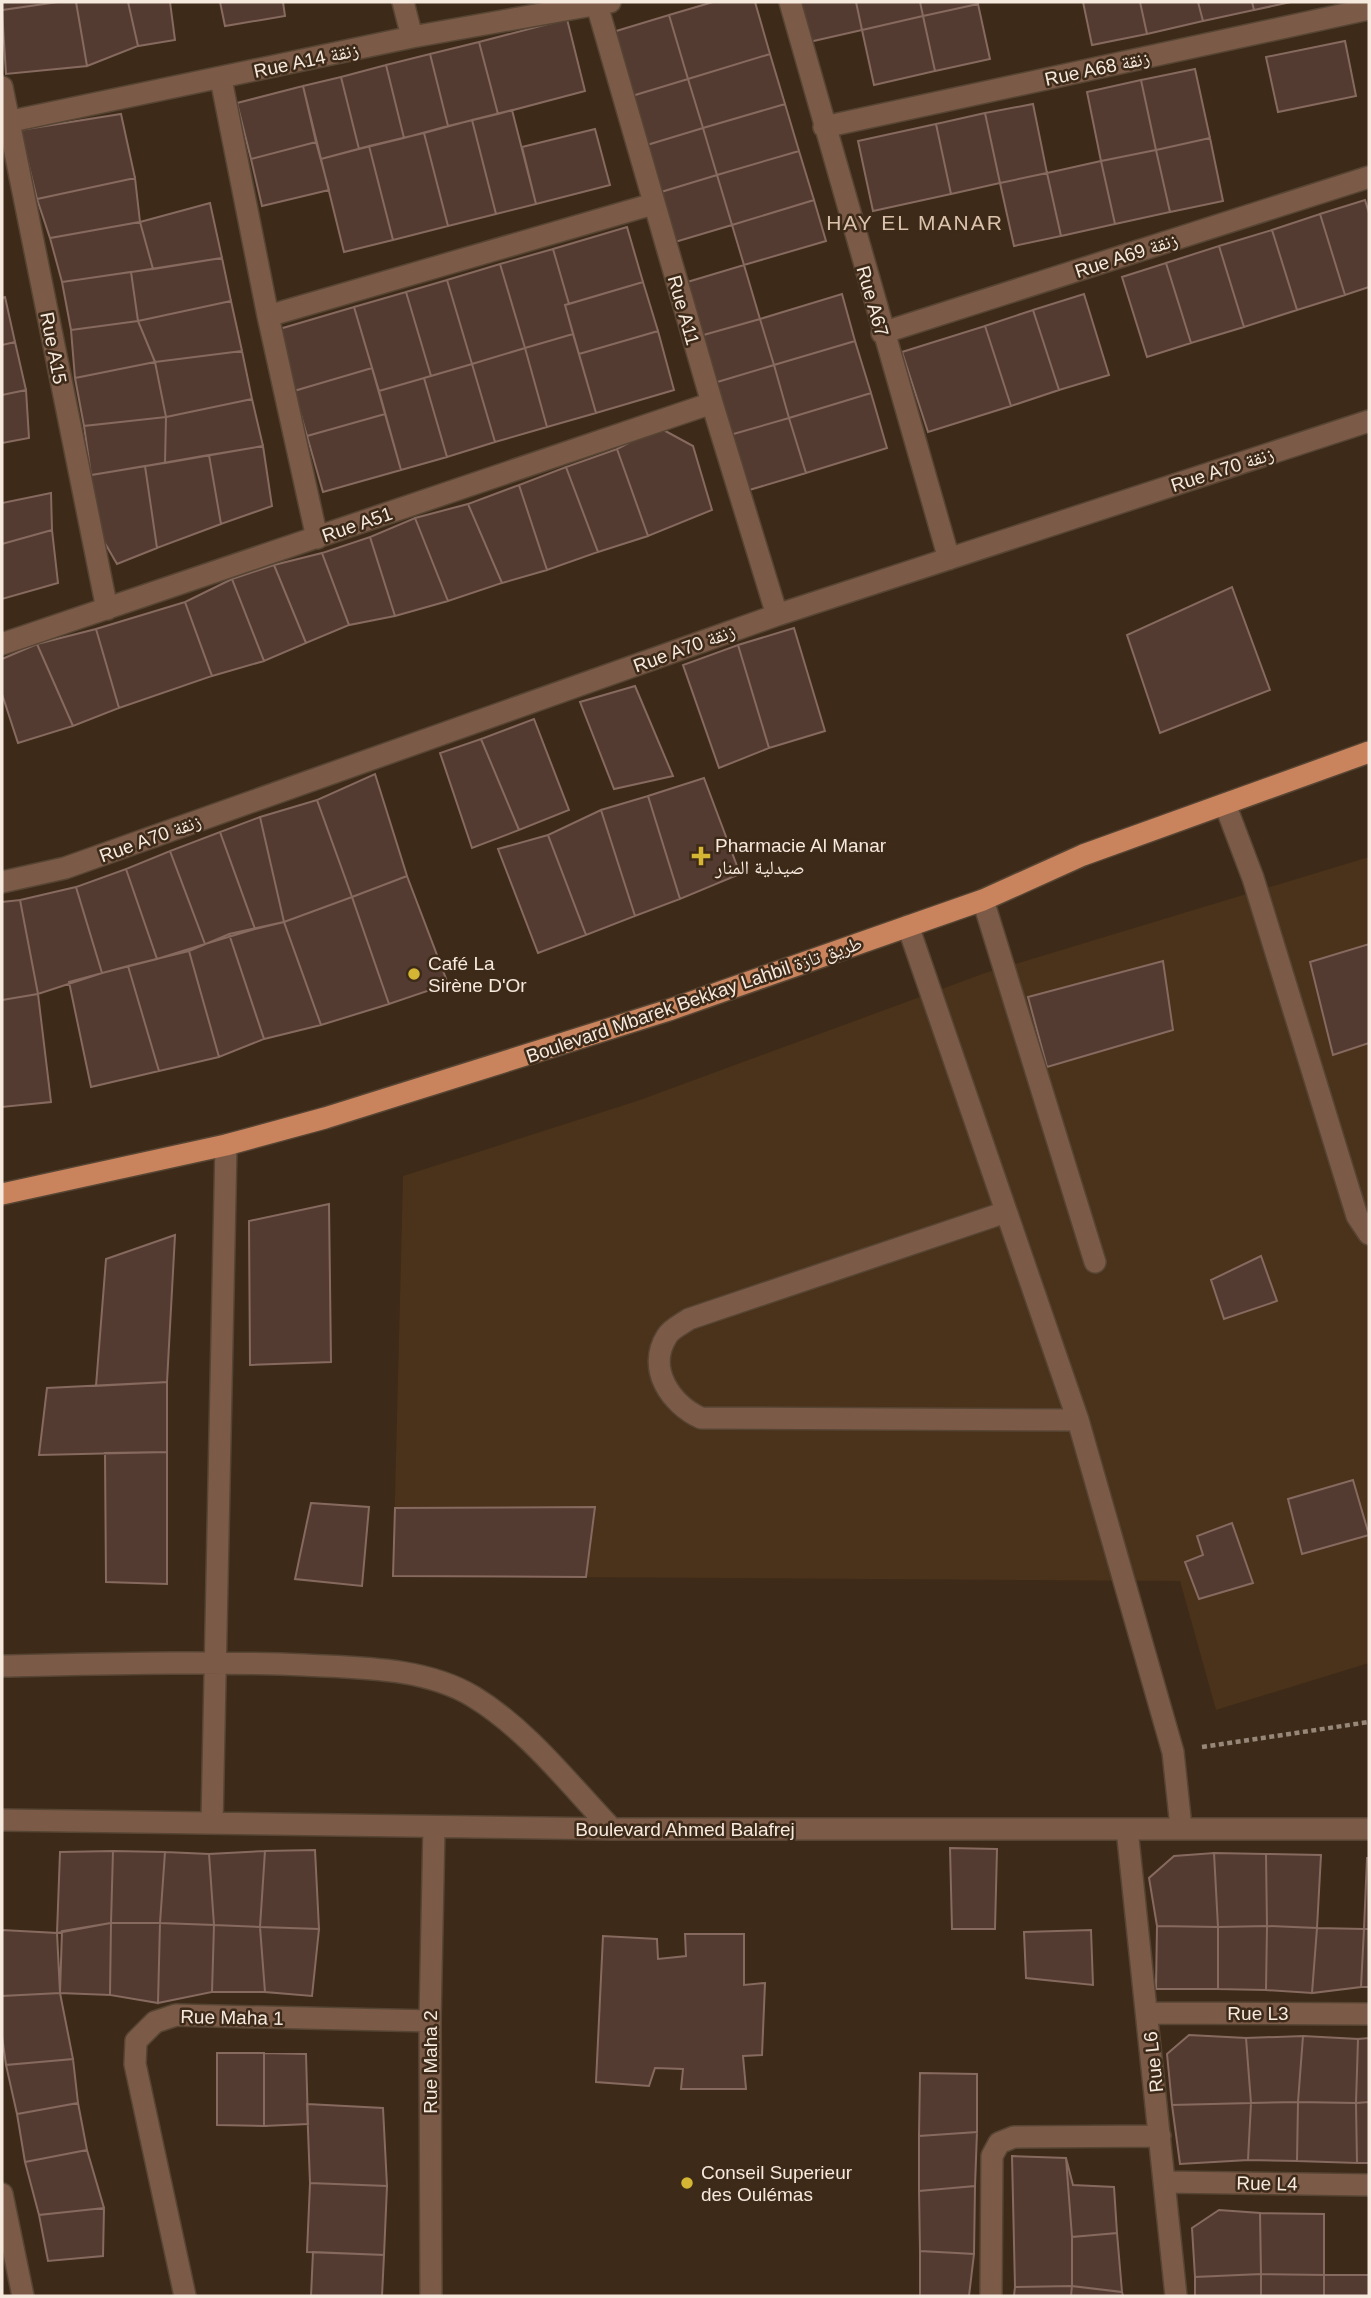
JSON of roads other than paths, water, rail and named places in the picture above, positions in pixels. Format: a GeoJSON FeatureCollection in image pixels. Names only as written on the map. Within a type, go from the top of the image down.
{"type":"FeatureCollection","features":[{"type":"Feature","properties":{"kind":"main road","name":"Boulevard Mbarek Bekkay Lahbil طريق تازة"},"geometry":{"type":"LineString","coordinates":[[2,1194],[226,1145],[338,1114],[669,1010],[983,900],[1083,855],[1369,752]]}},
{"type":"Feature","properties":{"kind":"street"},"geometry":{"type":"LineString","coordinates":[[403,2],[412,37]]}},
{"type":"Feature","properties":{"kind":"street","name":"Rue A67"},"geometry":{"type":"LineString","coordinates":[[790,2],[948,559]]}},
{"type":"Feature","properties":{"kind":"street","name":"Rue A14 زنقة"},"geometry":{"type":"LineString","coordinates":[[5,122],[412,37],[603,3]]}},
{"type":"Feature","properties":{"kind":"street","name":"Rue A11"},"geometry":{"type":"LineString","coordinates":[[603,3],[653,204],[777,615]]}},
{"type":"Feature","properties":{"kind":"street","name":"Rue A68 زنقة"},"geometry":{"type":"LineString","coordinates":[[824,127],[1369,9]]}},
{"type":"Feature","properties":{"kind":"street"},"geometry":{"type":"LineString","coordinates":[[221,79],[268,316],[317,538]]}},
{"type":"Feature","properties":{"kind":"street","name":"Rue A15"},"geometry":{"type":"LineString","coordinates":[[2,87],[5,122],[107,609]]}},
{"type":"Feature","properties":{"kind":"street","name":"Rue A69 زنقة"},"geometry":{"type":"LineString","coordinates":[[882,333],[1369,177]]}},
{"type":"Feature","properties":{"kind":"street"},"geometry":{"type":"LineString","coordinates":[[268,316],[653,204]]}},
{"type":"Feature","properties":{"kind":"street","name":"Rue A51"},"geometry":{"type":"LineString","coordinates":[[2,644],[712,403]]}},
{"type":"Feature","properties":{"kind":"street","name":"Rue A70 زنقة"},"geometry":{"type":"LineString","coordinates":[[2,882],[65,868],[777,615],[1369,421]]}},
{"type":"Feature","properties":{"kind":"street"},"geometry":{"type":"LineString","coordinates":[[1225,804],[1253,878],[1357,1216],[1369,1234]]}},
{"type":"Feature","properties":{"kind":"street"},"geometry":{"type":"LineString","coordinates":[[983,900],[1095,1262]]}},
{"type":"Feature","properties":{"kind":"street"},"geometry":{"type":"LineString","coordinates":[[908,926],[1078,1420],[1173,1752],[1181,1827]]}},
{"type":"Feature","properties":{"kind":"street"},"geometry":{"type":"LineString","coordinates":[[212,1823],[226,1145]]}},
{"type":"Feature","properties":{"kind":"street"},"geometry":{"type":"LineString","coordinates":[[1006,1212],[689,1319],[668,1334],[659,1355],[663,1381],[682,1409],[701,1418],[1078,1420]]}},
{"type":"Feature","properties":{"kind":"street"},"geometry":{"type":"LineString","coordinates":[[2,1666],[215,1661],[382,1669],[432,1681],[472,1696],[515,1727],[612,1829]]}},
{"type":"Feature","properties":{"kind":"street","name":"Boulevard Ahmed Balafrej"},"geometry":{"type":"LineString","coordinates":[[2,1820],[612,1829],[1369,1829]]}},
{"type":"Feature","properties":{"kind":"street","name":"Rue Maha 2"},"geometry":{"type":"LineString","coordinates":[[431,2296],[430,2021],[434,1827]]}},
{"type":"Feature","properties":{"kind":"street","name":"Rue L6"},"geometry":{"type":"LineString","coordinates":[[1127,1829],[1175,2296]]}},
{"type":"Feature","properties":{"kind":"street","name":"Rue L3"},"geometry":{"type":"LineString","coordinates":[[1148,2013],[1369,2014]]}},
{"type":"Feature","properties":{"kind":"street","name":"Rue Maha 1"},"geometry":{"type":"LineString","coordinates":[[185,2296],[135,2064],[136,2041],[155,2022],[176,2015],[430,2021]]}},
{"type":"Feature","properties":{"kind":"street"},"geometry":{"type":"LineString","coordinates":[[991,2296],[992,2156],[999,2143],[1014,2137],[1160,2136]]}},
{"type":"Feature","properties":{"kind":"street","name":"Rue L4"},"geometry":{"type":"LineString","coordinates":[[1164,2182],[1369,2185]]}},
{"type":"Feature","properties":{"kind":"street"},"geometry":{"type":"LineString","coordinates":[[2,2193],[23,2296]]}},
{"type":"Feature","properties":{"kind":"place","name":"Pharmacie Al Manar صيدلية المنار"},"geometry":{"type":"Point","coordinates":[701,856]}},
{"type":"Feature","properties":{"kind":"place","name":"Café La Sirène D'Or"},"geometry":{"type":"Point","coordinates":[414,974]}},
{"type":"Feature","properties":{"kind":"place","name":"Conseil Superieur des Oulémas"},"geometry":{"type":"Point","coordinates":[687,2183]}},
{"type":"Feature","properties":{"kind":"district","name":"HAY EL MANAR"},"geometry":{"type":"Point","coordinates":[915,223]}}]}
